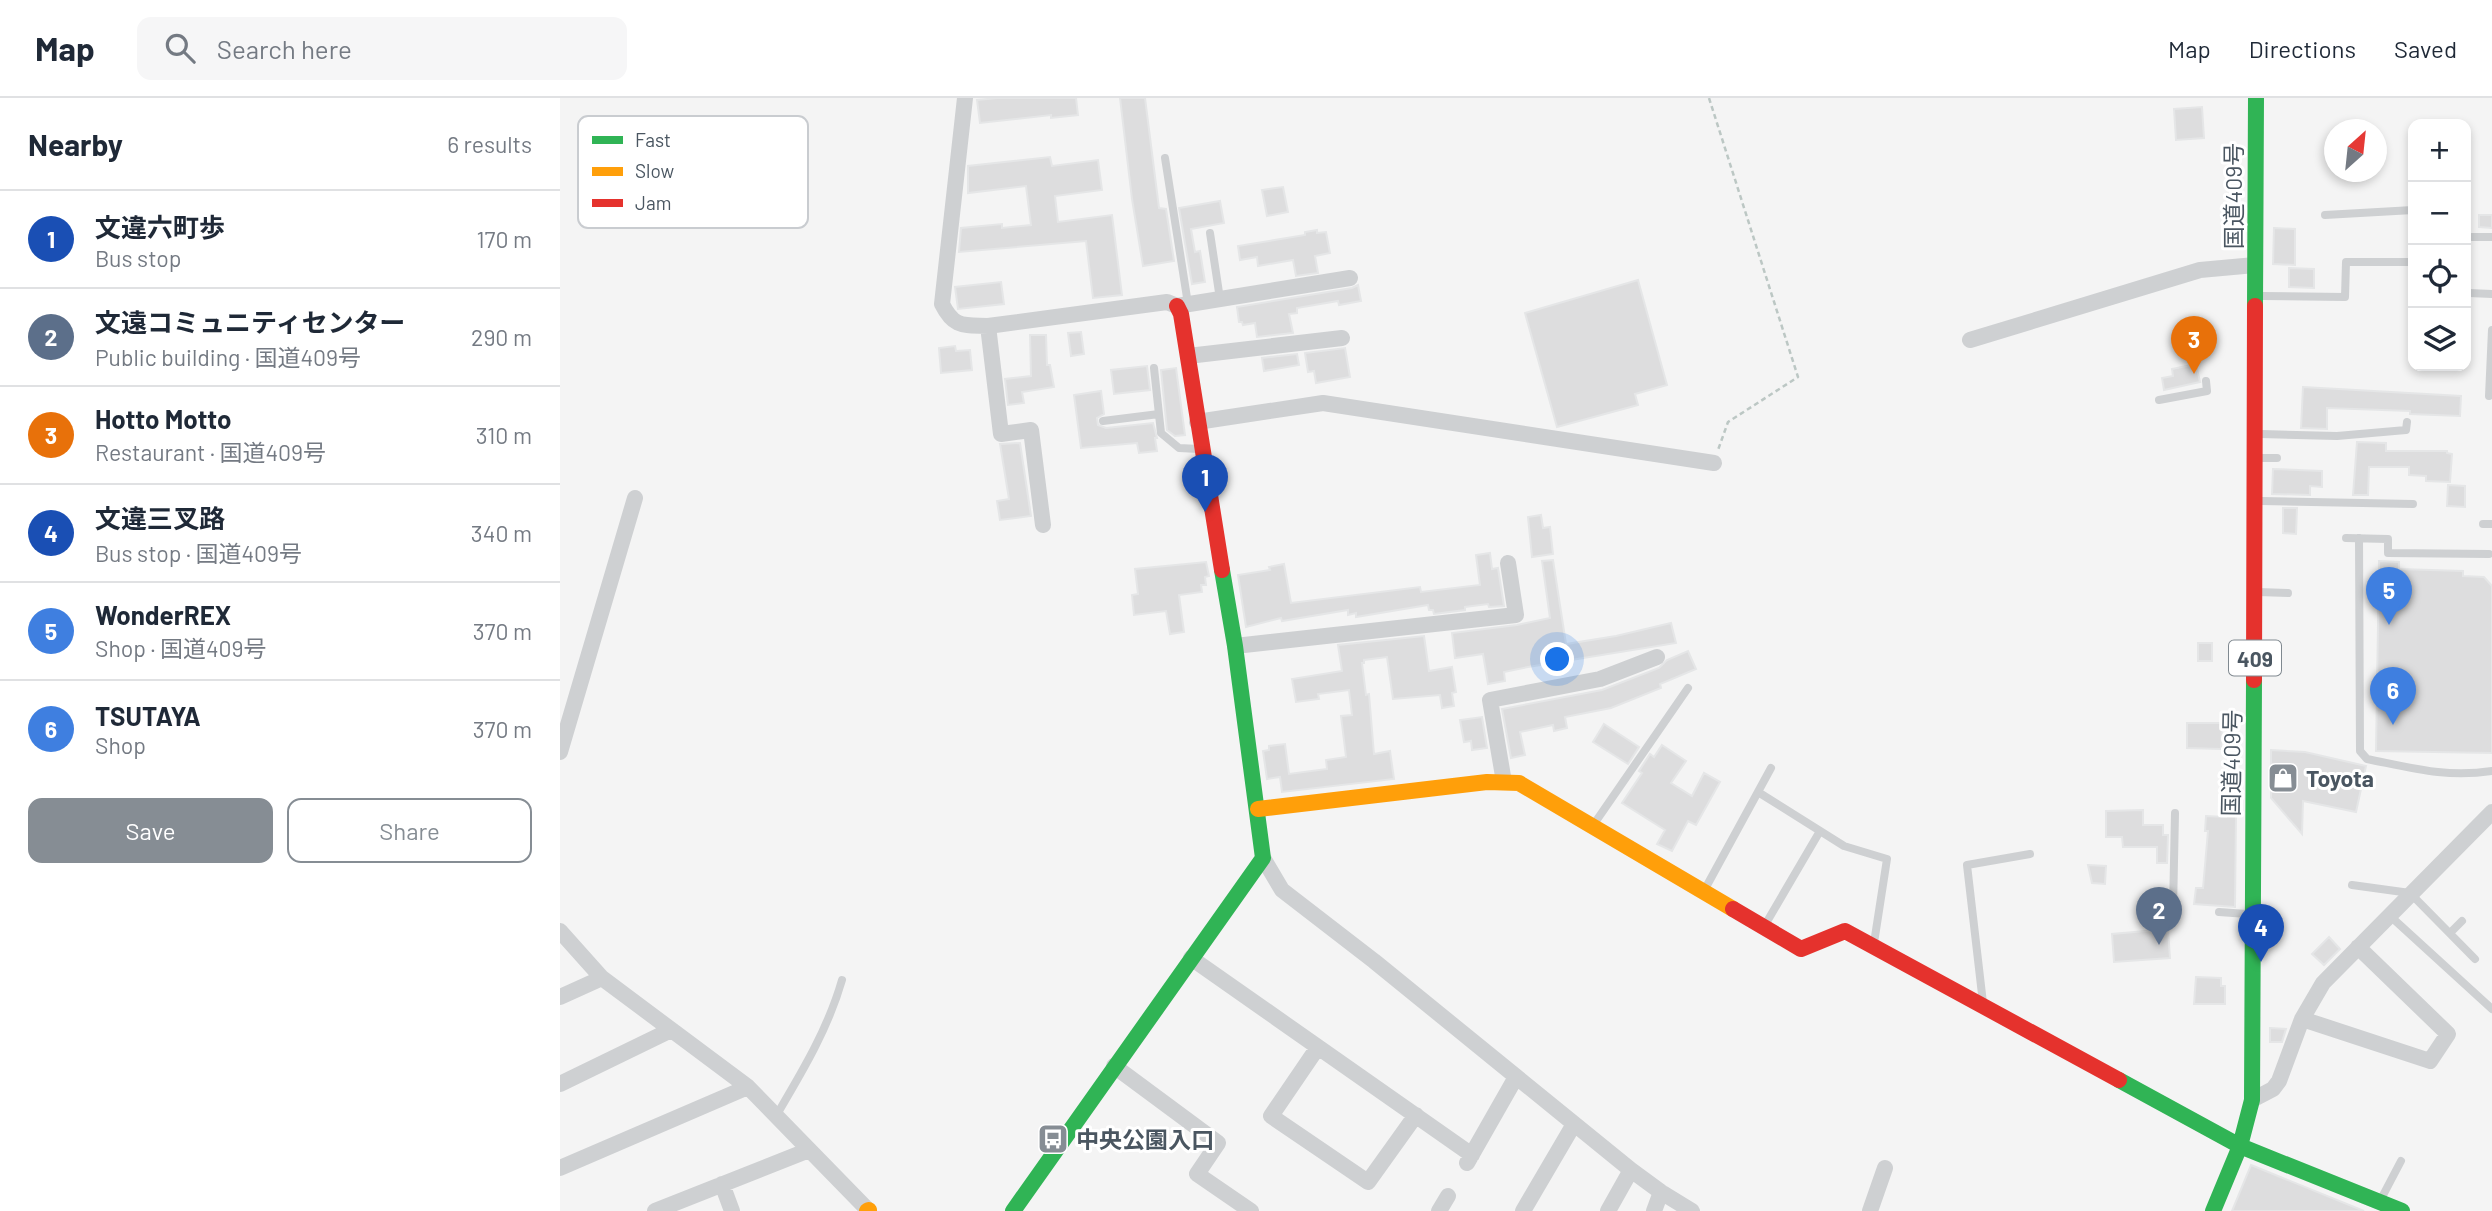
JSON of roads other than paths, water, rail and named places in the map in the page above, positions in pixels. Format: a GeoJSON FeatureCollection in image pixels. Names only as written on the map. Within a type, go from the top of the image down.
{"type":"FeatureCollection","features":[{"type":"Feature","properties":{"kind":"main road","name":"国道409号"},"geometry":{"type":"LineString","coordinates":[[2213,1211],[2240,1146],[2252,1100],[2254,458],[2260,408],[2256,367],[2259,323],[2255,296],[2260,219],[2256,98]]}},
{"type":"Feature","properties":{"kind":"main road"},"geometry":{"type":"LineString","coordinates":[[1013,1211],[1263,858],[1235,646],[1181,314],[1183,305]]}},
{"type":"Feature","properties":{"kind":"main road"},"geometry":{"type":"LineString","coordinates":[[1258,809],[1487,782],[1519,783],[1801,949],[1846,931],[2240,1146],[2398,1210]]}},
{"type":"Feature","properties":{"kind":"street"},"geometry":{"type":"LineString","coordinates":[[965,98],[942,304],[949,318],[961,325],[988,326],[1167,302],[1183,305],[1350,278]]}},
{"type":"Feature","properties":{"kind":"street"},"geometry":{"type":"LineString","coordinates":[[1970,340],[2200,270],[2255,265]]}},
{"type":"Feature","properties":{"kind":"street"},"geometry":{"type":"LineString","coordinates":[[988,326],[1002,433],[1031,430],[1043,525]]}},
{"type":"Feature","properties":{"kind":"street"},"geometry":{"type":"LineString","coordinates":[[1188,356],[1342,338]]}},
{"type":"Feature","properties":{"kind":"street"},"geometry":{"type":"LineString","coordinates":[[1197,422],[1323,403],[1714,463]]}},
{"type":"Feature","properties":{"kind":"street"},"geometry":{"type":"LineString","coordinates":[[560,752],[635,498]]}},
{"type":"Feature","properties":{"kind":"street"},"geometry":{"type":"LineString","coordinates":[[1235,646],[1516,615],[1508,564]]}},
{"type":"Feature","properties":{"kind":"street"},"geometry":{"type":"LineString","coordinates":[[1504,782],[1490,700],[1600,679],[1657,657]]}},
{"type":"Feature","properties":{"kind":"street"},"geometry":{"type":"LineString","coordinates":[[2252,1100],[2273,1088],[2279,1081],[2302,1019],[2323,983],[2492,813]]}},
{"type":"Feature","properties":{"kind":"street"},"geometry":{"type":"LineString","coordinates":[[1263,858],[1282,890],[1632,1170],[1692,1211]]}},
{"type":"Feature","properties":{"kind":"street"},"geometry":{"type":"LineString","coordinates":[[560,932],[602,978],[748,1087],[868,1211]]}},
{"type":"Feature","properties":{"kind":"street"},"geometry":{"type":"LineString","coordinates":[[2302,1019],[2430,1061],[2448,1034],[2358,947]]}},
{"type":"Feature","properties":{"kind":"street"},"geometry":{"type":"LineString","coordinates":[[1191,958],[1416,1115],[1469,1158],[1516,1077]]}},
{"type":"Feature","properties":{"kind":"street"},"geometry":{"type":"LineString","coordinates":[[560,997],[602,978]]}},
{"type":"Feature","properties":{"kind":"street"},"geometry":{"type":"LineString","coordinates":[[560,1084],[671,1030]]}},
{"type":"Feature","properties":{"kind":"street"},"geometry":{"type":"LineString","coordinates":[[1318,1047],[1271,1116],[1368,1182],[1416,1115]]}},
{"type":"Feature","properties":{"kind":"street"},"geometry":{"type":"LineString","coordinates":[[1114,1066],[1218,1143],[1197,1174],[1251,1211]]}},
{"type":"Feature","properties":{"kind":"street"},"geometry":{"type":"LineString","coordinates":[[560,1168],[748,1087]]}},
{"type":"Feature","properties":{"kind":"street"},"geometry":{"type":"LineString","coordinates":[[1523,1211],[1574,1124]]}},
{"type":"Feature","properties":{"kind":"street"},"geometry":{"type":"LineString","coordinates":[[654,1211],[809,1150]]}},
{"type":"Feature","properties":{"kind":"street"},"geometry":{"type":"LineString","coordinates":[[1870,1211],[1885,1168]]}},
{"type":"Feature","properties":{"kind":"street"},"geometry":{"type":"LineString","coordinates":[[1608,1211],[1632,1170]]}},
{"type":"Feature","properties":{"kind":"street"},"geometry":{"type":"LineString","coordinates":[[722,1184],[732,1211]]}},
{"type":"Feature","properties":{"kind":"street"},"geometry":{"type":"LineString","coordinates":[[1654,1211],[1661,1192]]}},
{"type":"Feature","properties":{"kind":"street"},"geometry":{"type":"LineString","coordinates":[[1439,1211],[1448,1196]]}},
{"type":"Feature","properties":{"kind":"lane"},"geometry":{"type":"LineString","coordinates":[[1165,158],[1183,305]]}},
{"type":"Feature","properties":{"kind":"lane"},"geometry":{"type":"LineString","coordinates":[[2325,215],[2408,210]]}},
{"type":"Feature","properties":{"kind":"lane"},"geometry":{"type":"LineString","coordinates":[[1210,233],[1220,299]]}},
{"type":"Feature","properties":{"kind":"lane"},"geometry":{"type":"LineString","coordinates":[[2472,237],[2492,237]]}},
{"type":"Feature","properties":{"kind":"lane"},"geometry":{"type":"LineString","coordinates":[[2255,296],[2345,297],[2346,262],[2408,262]]}},
{"type":"Feature","properties":{"kind":"lane"},"geometry":{"type":"LineString","coordinates":[[2471,293],[2492,294]]}},
{"type":"Feature","properties":{"kind":"lane"},"geometry":{"type":"LineString","coordinates":[[2489,396],[2492,330]]}},
{"type":"Feature","properties":{"kind":"lane"},"geometry":{"type":"LineString","coordinates":[[1154,368],[1161,433],[1179,448],[1201,449]]}},
{"type":"Feature","properties":{"kind":"lane"},"geometry":{"type":"LineString","coordinates":[[2159,400],[2207,391],[2206,381]]}},
{"type":"Feature","properties":{"kind":"lane"},"geometry":{"type":"LineString","coordinates":[[1103,421],[1159,414]]}},
{"type":"Feature","properties":{"kind":"lane"},"geometry":{"type":"LineString","coordinates":[[2255,433],[2337,436],[2406,429],[2407,422]]}},
{"type":"Feature","properties":{"kind":"lane"},"geometry":{"type":"LineString","coordinates":[[2254,458],[2277,458]]}},
{"type":"Feature","properties":{"kind":"lane"},"geometry":{"type":"LineString","coordinates":[[2255,501],[2413,504]]}},
{"type":"Feature","properties":{"kind":"lane"},"geometry":{"type":"LineString","coordinates":[[2346,538],[2388,539],[2388,553],[2489,554]]}},
{"type":"Feature","properties":{"kind":"lane"},"geometry":{"type":"LineString","coordinates":[[2359,538],[2360,743],[2363,755],[2367,759],[2436,773],[2463,775],[2492,771]]}},
{"type":"Feature","properties":{"kind":"lane"},"geometry":{"type":"LineString","coordinates":[[2255,592],[2288,593]]}},
{"type":"Feature","properties":{"kind":"lane"},"geometry":{"type":"LineString","coordinates":[[1593,826],[1688,688]]}},
{"type":"Feature","properties":{"kind":"lane"},"geometry":{"type":"LineString","coordinates":[[1704,892],[1771,768]]}},
{"type":"Feature","properties":{"kind":"lane"},"geometry":{"type":"LineString","coordinates":[[1758,792],[1844,846],[1887,859],[1874,946]]}},
{"type":"Feature","properties":{"kind":"lane"},"geometry":{"type":"LineString","coordinates":[[2173,910],[2175,813]]}},
{"type":"Feature","properties":{"kind":"lane"},"geometry":{"type":"LineString","coordinates":[[1764,928],[1820,831]]}},
{"type":"Feature","properties":{"kind":"lane"},"geometry":{"type":"LineString","coordinates":[[1983,1006],[1967,865],[2030,854]]}},
{"type":"Feature","properties":{"kind":"lane"},"geometry":{"type":"LineString","coordinates":[[2352,885],[2410,893],[2475,959]]}},
{"type":"Feature","properties":{"kind":"lane"},"geometry":{"type":"LineString","coordinates":[[2219,912],[2253,914]]}},
{"type":"Feature","properties":{"kind":"lane"},"geometry":{"type":"LineString","coordinates":[[2389,915],[2492,1009]]}},
{"type":"Feature","properties":{"kind":"lane"},"geometry":{"type":"LineString","coordinates":[[2450,933],[2462,921]]}},
{"type":"Feature","properties":{"kind":"lane"},"geometry":{"type":"LineString","coordinates":[[776,1116],[814,1052],[842,980]]}},
{"type":"Feature","properties":{"kind":"lane"},"geometry":{"type":"LineString","coordinates":[[2379,1202],[2402,1161]]}},
{"type":"Feature","properties":{"kind":"place","name":"Hotto Motto"},"geometry":{"type":"Point","coordinates":[2194,374]}},
{"type":"Feature","properties":{"kind":"place","name":"文違六町歩"},"geometry":{"type":"Point","coordinates":[1205,512]}},
{"type":"Feature","properties":{"kind":"place","name":"WonderREX"},"geometry":{"type":"Point","coordinates":[2389,625]}},
{"type":"Feature","properties":{"kind":"place","name":"TSUTAYA"},"geometry":{"type":"Point","coordinates":[2393,725]}},
{"type":"Feature","properties":{"kind":"place","name":"Toyota"},"geometry":{"type":"Point","coordinates":[2283,778]}},
{"type":"Feature","properties":{"kind":"place","name":"文遠コミュニティセンター"},"geometry":{"type":"Point","coordinates":[2159,945]}},
{"type":"Feature","properties":{"kind":"place","name":"文違三叉路"},"geometry":{"type":"Point","coordinates":[2261,962]}},
{"type":"Feature","properties":{"kind":"place","name":"中央公園入口"},"geometry":{"type":"Point","coordinates":[1053,1139]}}]}
